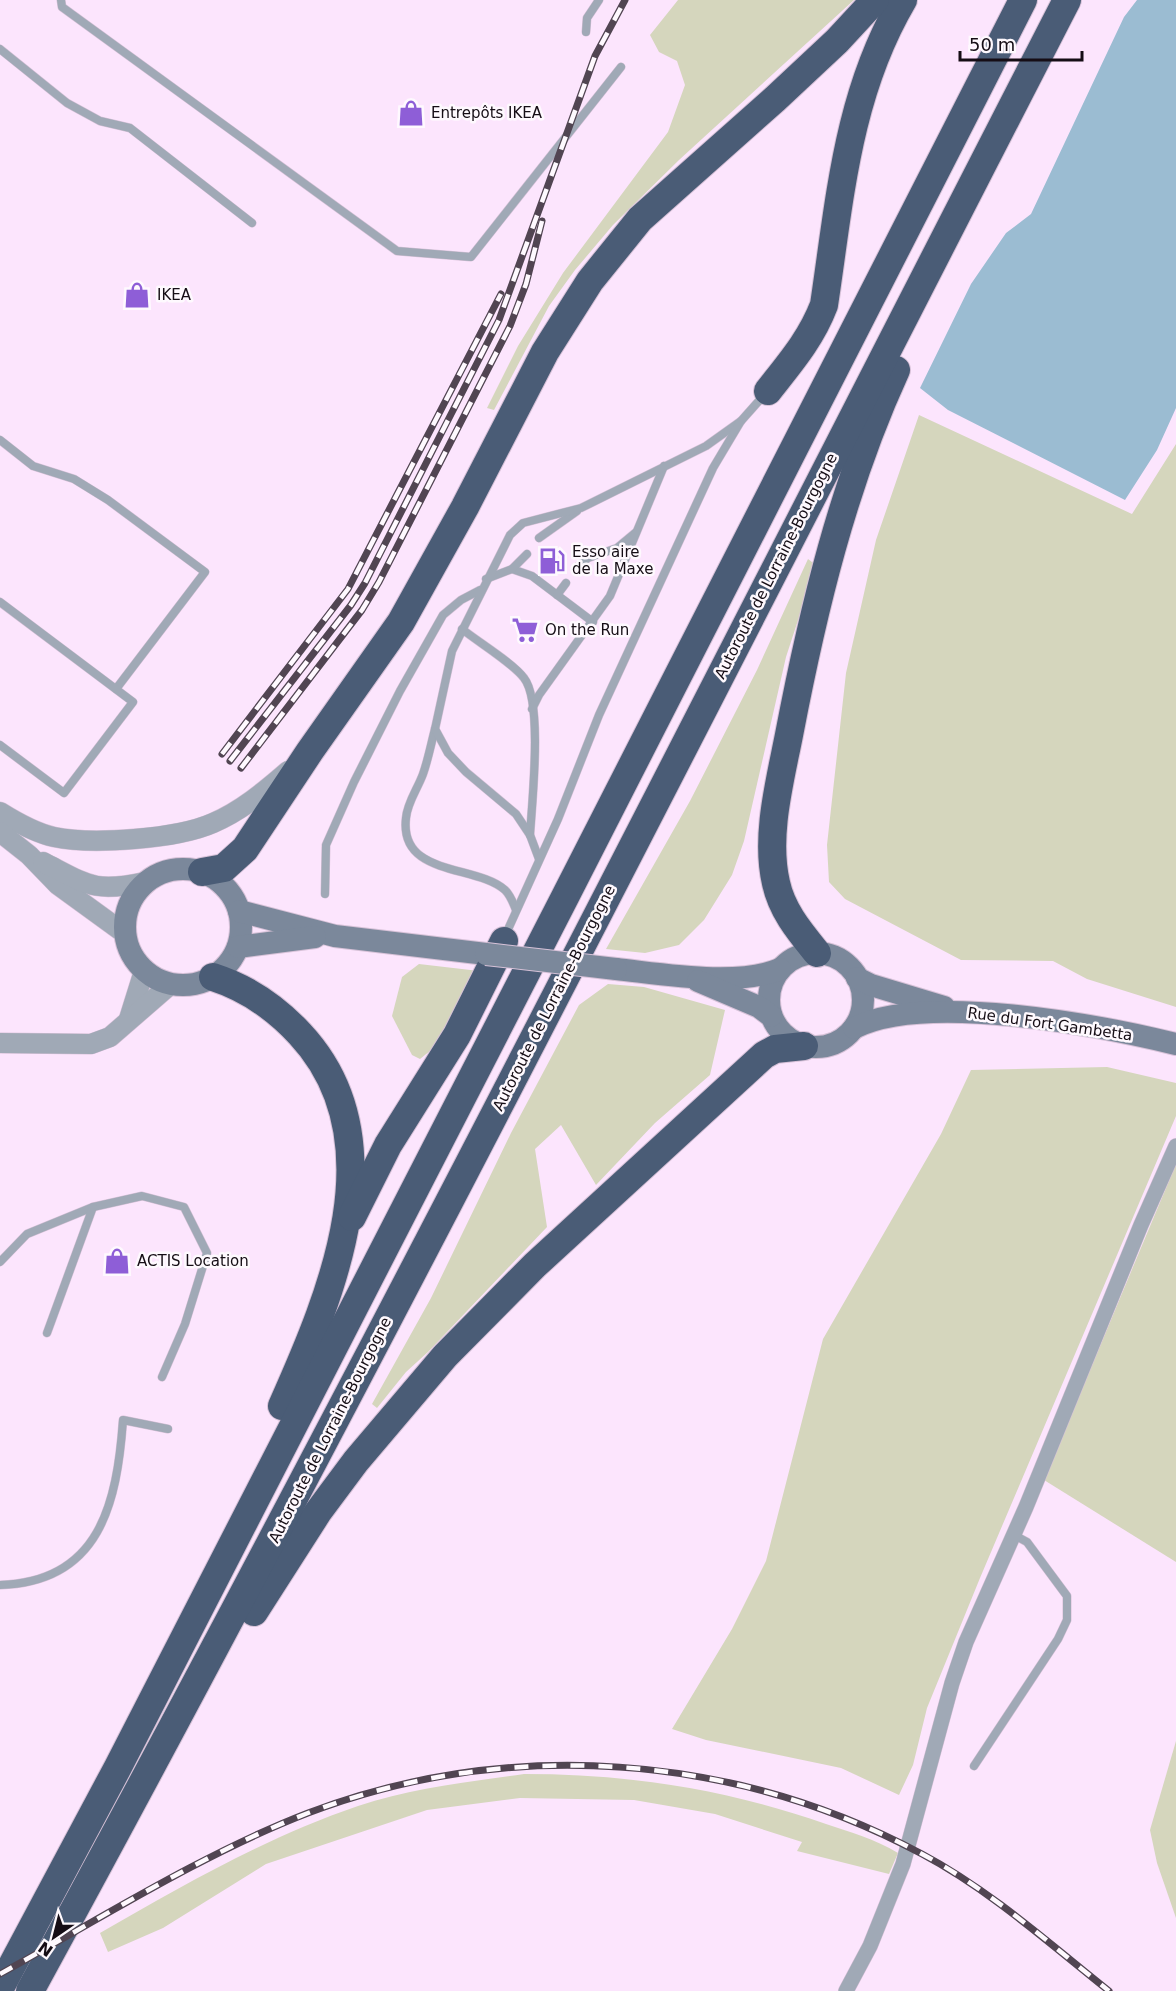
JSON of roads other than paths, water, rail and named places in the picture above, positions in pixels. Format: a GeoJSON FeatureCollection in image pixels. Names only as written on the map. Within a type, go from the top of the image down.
{"type":"FeatureCollection","features":[{"type":"Feature","properties":{"kind":"highway"},"geometry":{"type":"LineString","coordinates":[[202,872],[224,868],[245,849],[310,751],[401,622],[423,585],[545,352],[590,281],[640,219],[837,41],[875,0]]}},
{"type":"Feature","properties":{"kind":"highway"},"geometry":{"type":"LineString","coordinates":[[768,391],[801,350],[815,328],[824,305],[848,144],[858,103],[885,35],[903,0]]}},
{"type":"Feature","properties":{"kind":"highway"},"geometry":{"type":"LineString","coordinates":[[0,1988],[123,1757],[1023,0]]}},
{"type":"Feature","properties":{"kind":"highway","name":"Autoroute de Lorraine-Bourgogne"},"geometry":{"type":"LineString","coordinates":[[30,1991],[206,1668],[1067,0]]}},
{"type":"Feature","properties":{"kind":"highway"},"geometry":{"type":"LineString","coordinates":[[817,953],[788,915],[780,897],[776,881],[774,826],[805,652],[826,567],[855,475],[906,347],[904,317]]}},
{"type":"Feature","properties":{"kind":"highway"},"geometry":{"type":"LineString","coordinates":[[249,1508],[258,1462],[315,1332],[345,1231],[388,1145],[457,1035],[495,947]]}},
{"type":"Feature","properties":{"kind":"highway"},"geometry":{"type":"LineString","coordinates":[[213,977],[260,999],[287,1019],[323,1062],[338,1090],[351,1161],[345,1231]]}},
{"type":"Feature","properties":{"kind":"highway"},"geometry":{"type":"LineString","coordinates":[[206,1668],[242,1632],[318,1512],[445,1356],[534,1265],[764,1055],[775,1049],[804,1046]]}},
{"type":"Feature","properties":{"kind":"main road"},"geometry":{"type":"LineString","coordinates":[[172,870],[202,872],[218,880],[231,894],[239,911],[241,929],[238,946],[228,964],[213,977],[200,983],[171,984],[144,971],[128,947],[124,933],[129,905],[145,882],[172,870]]}},
{"type":"Feature","properties":{"kind":"main road"},"geometry":{"type":"LineString","coordinates":[[239,911],[335,936]]}},
{"type":"Feature","properties":{"kind":"main road"},"geometry":{"type":"LineString","coordinates":[[238,946],[283,939],[335,936],[495,947],[616,969],[685,976],[763,976],[797,958],[817,953],[833,956],[847,965],[857,978],[862,990],[863,1004],[854,1028],[831,1045],[804,1046],[790,1040],[778,1029],[771,1016],[768,999],[772,983],[780,969]]}},
{"type":"Feature","properties":{"kind":"main road"},"geometry":{"type":"LineString","coordinates":[[685,976],[741,999],[771,1016]]}},
{"type":"Feature","properties":{"kind":"main road","name":"Rue du Fort Gambetta"},"geometry":{"type":"LineString","coordinates":[[857,978],[871,985],[960,1012]]}},
{"type":"Feature","properties":{"kind":"main road","name":"Rue du Fort Gambetta"},"geometry":{"type":"LineString","coordinates":[[854,1028],[870,1020],[896,1015],[960,1012],[1080,1025],[1176,1044]]}},
{"type":"Feature","properties":{"kind":"street"},"geometry":{"type":"LineString","coordinates":[[0,812],[30,829],[52,837],[77,840],[183,833],[214,823],[241,808],[267,789],[310,751]]}},
{"type":"Feature","properties":{"kind":"street"},"geometry":{"type":"LineString","coordinates":[[0,832],[29,855],[58,885],[124,933]]}},
{"type":"Feature","properties":{"kind":"street"},"geometry":{"type":"LineString","coordinates":[[29,855],[94,887],[116,889],[145,882]]}},
{"type":"Feature","properties":{"kind":"street"},"geometry":{"type":"LineString","coordinates":[[128,1022],[144,971]]}},
{"type":"Feature","properties":{"kind":"street"},"geometry":{"type":"LineString","coordinates":[[0,1043],[91,1044],[110,1037],[171,984]]}},
{"type":"Feature","properties":{"kind":"street"},"geometry":{"type":"LineString","coordinates":[[846,1991],[870,1946],[903,1863],[952,1683],[966,1642],[1014,1534],[1141,1225],[1176,1146]]}},
{"type":"Feature","properties":{"kind":"lane"},"geometry":{"type":"LineString","coordinates":[[61,0],[62,7],[396,251],[471,257],[621,67]]}},
{"type":"Feature","properties":{"kind":"lane"},"geometry":{"type":"LineString","coordinates":[[586,32],[587,18],[599,0]]}},
{"type":"Feature","properties":{"kind":"lane"},"geometry":{"type":"LineString","coordinates":[[0,49],[67,103],[100,121],[130,128],[252,223]]}},
{"type":"Feature","properties":{"kind":"lane"},"geometry":{"type":"LineString","coordinates":[[495,947],[516,910],[558,819],[599,715],[713,468],[741,421],[768,391]]}},
{"type":"Feature","properties":{"kind":"lane"},"geometry":{"type":"LineString","coordinates":[[539,538],[581,508],[706,446],[741,421]]}},
{"type":"Feature","properties":{"kind":"lane"},"geometry":{"type":"LineString","coordinates":[[0,440],[33,466],[74,479],[108,500],[205,572],[116,690]]}},
{"type":"Feature","properties":{"kind":"lane"},"geometry":{"type":"LineString","coordinates":[[532,709],[539,695],[610,596],[664,466]]}},
{"type":"Feature","properties":{"kind":"lane"},"geometry":{"type":"LineString","coordinates":[[516,910],[511,896],[503,888],[485,879],[441,867],[425,859],[412,847],[406,833],[406,818],[423,775],[452,651],[502,547],[523,523],[581,508]]}},
{"type":"Feature","properties":{"kind":"lane"},"geometry":{"type":"LineString","coordinates":[[577,567],[588,558],[616,548],[637,532]]}},
{"type":"Feature","properties":{"kind":"lane"},"geometry":{"type":"LineString","coordinates":[[486,579],[512,569],[527,554]]}},
{"type":"Feature","properties":{"kind":"lane"},"geometry":{"type":"LineString","coordinates":[[512,569],[532,576],[592,622]]}},
{"type":"Feature","properties":{"kind":"lane"},"geometry":{"type":"LineString","coordinates":[[557,595],[566,583]]}},
{"type":"Feature","properties":{"kind":"lane"},"geometry":{"type":"LineString","coordinates":[[325,894],[326,845],[354,782],[395,701],[443,615],[481,589]]}},
{"type":"Feature","properties":{"kind":"lane"},"geometry":{"type":"LineString","coordinates":[[0,602],[133,702],[64,793],[0,745]]}},
{"type":"Feature","properties":{"kind":"lane"},"geometry":{"type":"LineString","coordinates":[[462,629],[524,677],[531,690],[535,762],[530,835]]}},
{"type":"Feature","properties":{"kind":"lane"},"geometry":{"type":"LineString","coordinates":[[435,729],[448,753],[516,814],[530,835],[538,859]]}},
{"type":"Feature","properties":{"kind":"lane"},"geometry":{"type":"LineString","coordinates":[[0,1262],[27,1234],[93,1207],[142,1196],[184,1207],[207,1253],[185,1324],[162,1377]]}},
{"type":"Feature","properties":{"kind":"lane"},"geometry":{"type":"LineString","coordinates":[[47,1333],[93,1207]]}},
{"type":"Feature","properties":{"kind":"lane"},"geometry":{"type":"LineString","coordinates":[[0,1585],[50,1576],[82,1554],[111,1506],[120,1460],[123,1420],[168,1429]]}},
{"type":"Feature","properties":{"kind":"lane"},"geometry":{"type":"LineString","coordinates":[[974,1766],[1058,1639],[1067,1620],[1066,1596],[1027,1542],[1014,1534]]}},
{"type":"Feature","properties":{"kind":"water"},"geometry":{"type":"Polygon","coordinates":[[[1137,0],[1176,0],[1176,408],[1157,450],[1125,500],[948,410],[920,388],[971,284],[1006,233],[1031,214],[1124,17],[1137,0]]]}},
{"type":"Feature","properties":{"kind":"railway"},"geometry":{"type":"LineString","coordinates":[[230,761],[351,605],[365,583],[499,320],[595,56],[625,0]]}},
{"type":"Feature","properties":{"kind":"railway"},"geometry":{"type":"LineString","coordinates":[[241,768],[362,610],[379,582],[510,326],[526,284],[542,221]]}},
{"type":"Feature","properties":{"kind":"railway"},"geometry":{"type":"LineString","coordinates":[[222,754],[348,589],[501,294]]}},
{"type":"Feature","properties":{"kind":"railway"},"geometry":{"type":"LineString","coordinates":[[0,1974],[191,1867],[230,1847],[308,1813],[384,1789],[462,1773],[541,1766],[619,1767],[698,1777],[775,1794],[850,1820],[922,1854],[972,1884],[1019,1918],[1109,1991]]}},
{"type":"Feature","properties":{"kind":"place","name":"Entrepôts IKEA"},"geometry":{"type":"Point","coordinates":[411,113]}},
{"type":"Feature","properties":{"kind":"place","name":"IKEA"},"geometry":{"type":"Point","coordinates":[137,295]}},
{"type":"Feature","properties":{"kind":"place","name":"Esso aire de la Maxe"},"geometry":{"type":"Point","coordinates":[552,561]}},
{"type":"Feature","properties":{"kind":"place","name":"On the Run"},"geometry":{"type":"Point","coordinates":[525,630]}},
{"type":"Feature","properties":{"kind":"place","name":"ACTIS Location"},"geometry":{"type":"Point","coordinates":[117,1261]}}]}
